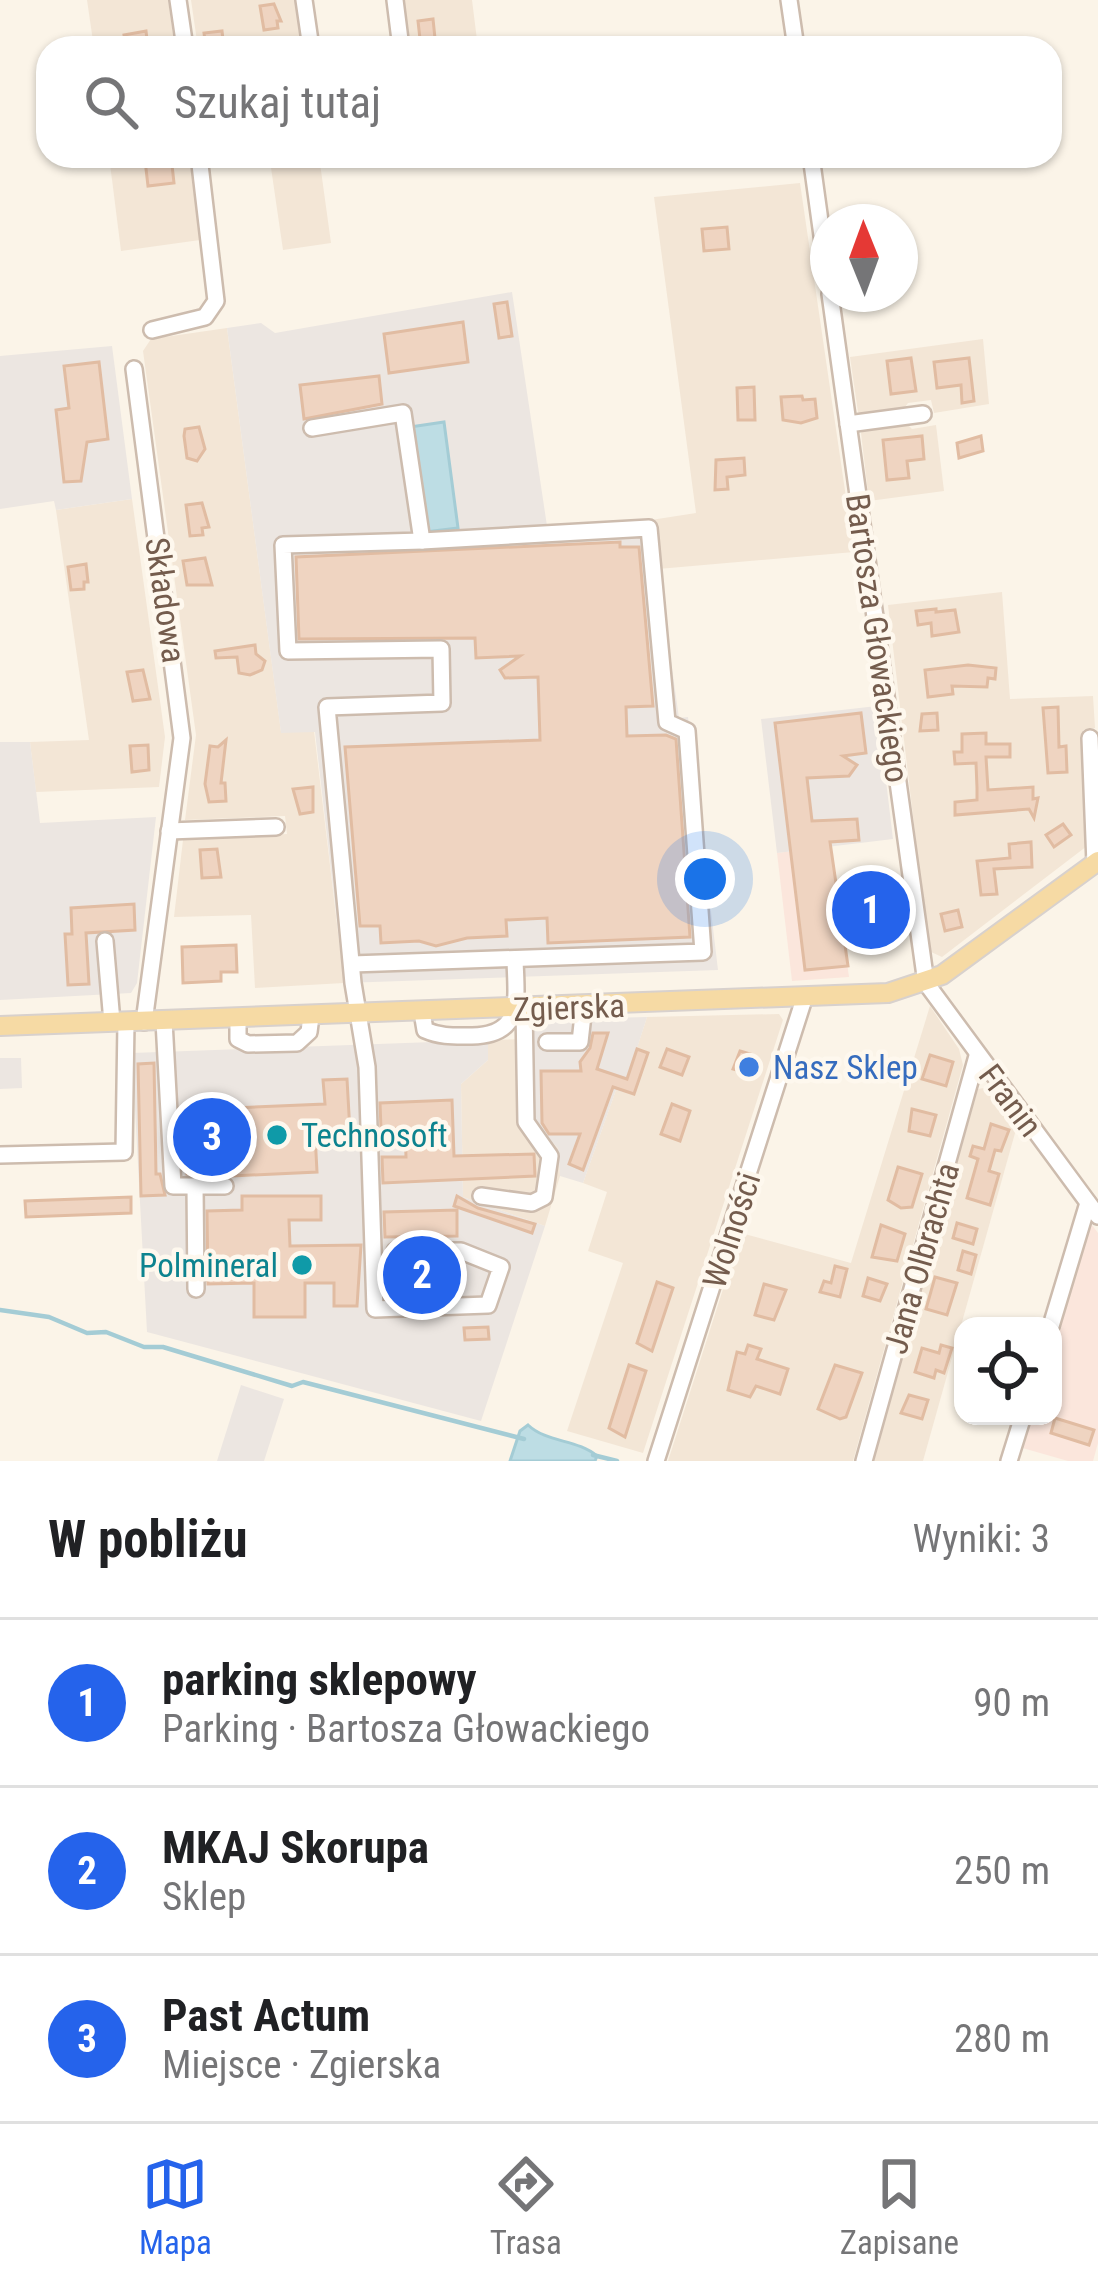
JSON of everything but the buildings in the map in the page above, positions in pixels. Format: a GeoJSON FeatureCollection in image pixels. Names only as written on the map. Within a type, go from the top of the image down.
{"type":"FeatureCollection","features":[{"type":"Feature","properties":{"kind":"main road","name":"Zgierska"},"geometry":{"type":"LineString","coordinates":[[0,1026],[888,993],[926,983],[968,959],[1096,862]]}},
{"type":"Feature","properties":{"kind":"street"},"geometry":{"type":"LineString","coordinates":[[178,0],[182,36]]}},
{"type":"Feature","properties":{"kind":"street"},"geometry":{"type":"LineString","coordinates":[[304,0],[309,36]]}},
{"type":"Feature","properties":{"kind":"street"},"geometry":{"type":"LineString","coordinates":[[394,0],[399,36]]}},
{"type":"Feature","properties":{"kind":"street"},"geometry":{"type":"LineString","coordinates":[[789,0],[794,36]]}},
{"type":"Feature","properties":{"kind":"street"},"geometry":{"type":"LineString","coordinates":[[152,330],[205,317],[217,301],[200,168]]}},
{"type":"Feature","properties":{"kind":"street"},"geometry":{"type":"LineString","coordinates":[[813,168],[818,204]]}},
{"type":"Feature","properties":{"kind":"street","name":"Bartosza Głowackiego"},"geometry":{"type":"LineString","coordinates":[[832,312],[926,983]]}},
{"type":"Feature","properties":{"kind":"street","name":"Składowa"},"geometry":{"type":"LineString","coordinates":[[134,370],[182,738],[136,1022]]}},
{"type":"Feature","properties":{"kind":"street"},"geometry":{"type":"LineString","coordinates":[[312,428],[403,413],[422,541]]}},
{"type":"Feature","properties":{"kind":"street"},"geometry":{"type":"LineString","coordinates":[[848,424],[923,414]]}},
{"type":"Feature","properties":{"kind":"street"},"geometry":{"type":"LineString","coordinates":[[352,964],[704,952],[687,731],[667,722],[650,528],[283,545],[288,652],[441,649],[442,703],[327,707],[352,964],[367,1067],[375,1309],[488,1305],[501,1267],[461,1251],[395,1251]]}},
{"type":"Feature","properties":{"kind":"street"},"geometry":{"type":"LineString","coordinates":[[1090,738],[1096,862]]}},
{"type":"Feature","properties":{"kind":"street"},"geometry":{"type":"LineString","coordinates":[[169,831],[276,827]]}},
{"type":"Feature","properties":{"kind":"street"},"geometry":{"type":"LineString","coordinates":[[105,941],[136,1022],[173,1186],[225,1186]]}},
{"type":"Feature","properties":{"kind":"street"},"geometry":{"type":"LineString","coordinates":[[481,1196],[532,1203],[544,1197],[550,1156],[526,1122],[515,959]]}},
{"type":"Feature","properties":{"kind":"street","name":"Franin"},"geometry":{"type":"LineString","coordinates":[[926,983],[1093,1210]]}},
{"type":"Feature","properties":{"kind":"street","name":"Wolności"},"geometry":{"type":"LineString","coordinates":[[656,1461],[804,999]]}},
{"type":"Feature","properties":{"kind":"street"},"geometry":{"type":"LineString","coordinates":[[547,1042],[580,1042],[584,1006]]}},
{"type":"Feature","properties":{"kind":"street"},"geometry":{"type":"LineString","coordinates":[[0,1155],[124,1152],[136,1022]]}},
{"type":"Feature","properties":{"kind":"street","name":"Jana Olbrachta"},"geometry":{"type":"LineString","coordinates":[[864,1461],[977,1056]]}},
{"type":"Feature","properties":{"kind":"street"},"geometry":{"type":"LineString","coordinates":[[195,1186],[196,1289]]}},
{"type":"Feature","properties":{"kind":"street"},"geometry":{"type":"LineString","coordinates":[[1054,1317],[1093,1210]]}},
{"type":"Feature","properties":{"kind":"street"},"geometry":{"type":"LineString","coordinates":[[1010,1461],[1020,1425]]}},
{"type":"Feature","properties":{"kind":"shaded area"},"geometry":{"type":"Polygon","coordinates":[[[87,0],[168,0],[173,36],[92,36],[87,0]]]}},
{"type":"Feature","properties":{"kind":"shaded area"},"geometry":{"type":"Polygon","coordinates":[[[191,0],[297,0],[302,36],[196,36],[191,0]]]}},
{"type":"Feature","properties":{"kind":"shaded area"},"geometry":{"type":"Polygon","coordinates":[[[386,0],[472,0],[476,36],[390,36],[386,0]]]}},
{"type":"Feature","properties":{"kind":"shaded area"},"geometry":{"type":"Polygon","coordinates":[[[111,168],[191,168],[200,240],[121,251],[111,168]]]}},
{"type":"Feature","properties":{"kind":"shaded area"},"geometry":{"type":"Polygon","coordinates":[[[271,168],[321,168],[331,243],[283,250],[271,168]]]}},
{"type":"Feature","properties":{"kind":"shaded area"},"geometry":{"type":"Polygon","coordinates":[[[800,183],[810,251],[810,312],[819,312],[854,552],[658,569],[651,520],[696,513],[654,197],[800,183]]]}},
{"type":"Feature","properties":{"kind":"shaded area"},"geometry":{"type":"Polygon","coordinates":[[[512,292],[547,526],[651,520],[679,718],[688,717],[718,970],[344,983],[315,732],[281,733],[227,328],[261,323],[275,333],[512,292]]]}},
{"type":"Feature","properties":{"kind":"shaded area"},"geometry":{"type":"Polygon","coordinates":[[[227,328],[281,732],[314,731],[344,983],[255,988],[251,915],[174,917],[183,840],[287,834],[285,816],[185,820],[196,735],[143,351],[151,339],[227,328]]]}},
{"type":"Feature","properties":{"kind":"shaded area"},"geometry":{"type":"Polygon","coordinates":[[[983,339],[989,404],[934,413],[931,400],[908,403],[902,411],[858,412],[850,357],[983,339]]]}},
{"type":"Feature","properties":{"kind":"shaded area"},"geometry":{"type":"Polygon","coordinates":[[[112,346],[132,499],[56,510],[54,501],[0,509],[0,356],[112,346]]]}},
{"type":"Feature","properties":{"kind":"shaded area"},"geometry":{"type":"Polygon","coordinates":[[[905,422],[912,429],[936,425],[944,491],[869,501],[861,433],[865,428],[905,422]]]}},
{"type":"Feature","properties":{"kind":"shaded area"},"geometry":{"type":"Polygon","coordinates":[[[132,499],[165,737],[159,787],[36,792],[30,742],[89,740],[56,510],[132,499]]]}},
{"type":"Feature","properties":{"kind":"shaded area"},"geometry":{"type":"Polygon","coordinates":[[[1002,592],[1010,699],[1093,696],[1095,728],[1083,730],[1087,846],[942,957],[929,951],[888,605],[1002,592]]]}},
{"type":"Feature","properties":{"kind":"shaded area"},"geometry":{"type":"Polygon","coordinates":[[[877,706],[893,839],[777,853],[761,719],[877,706]]]}},
{"type":"Feature","properties":{"kind":"shaded area"},"geometry":{"type":"Polygon","coordinates":[[[0,742],[30,742],[40,823],[156,817],[137,983],[131,993],[0,1000],[0,742]]]}},
{"type":"Feature","properties":{"kind":"shaded area"},"geometry":{"type":"Polygon","coordinates":[[[831,846],[849,977],[792,981],[777,853],[831,846]]]}},
{"type":"Feature","properties":{"kind":"shaded area"},"geometry":{"type":"Polygon","coordinates":[[[930,1006],[959,1049],[963,1065],[853,1461],[668,1461],[741,1233],[851,1263],[930,1006]]]}},
{"type":"Feature","properties":{"kind":"shaded area"},"geometry":{"type":"Polygon","coordinates":[[[779,1014],[783,1020],[643,1453],[567,1431],[623,1263],[588,1251],[607,1192],[583,1183],[616,1090],[623,1091],[647,1017],[779,1014]]]}},
{"type":"Feature","properties":{"kind":"shaded area"},"geometry":{"type":"Polygon","coordinates":[[[647,1017],[623,1092],[616,1090],[583,1183],[560,1176],[558,1148],[537,1127],[531,1106],[531,1020],[647,1017]]]}},
{"type":"Feature","properties":{"kind":"shaded area"},"geometry":{"type":"Polygon","coordinates":[[[530,1039],[537,1127],[558,1148],[560,1176],[545,1226],[463,1197],[461,1084],[488,1060],[488,1040],[530,1039]]]}},
{"type":"Feature","properties":{"kind":"shaded area"},"geometry":{"type":"Polygon","coordinates":[[[488,1040],[488,1060],[461,1084],[463,1197],[545,1226],[481,1421],[147,1332],[132,1053],[488,1040]]]}},
{"type":"Feature","properties":{"kind":"shaded area"},"geometry":{"type":"Polygon","coordinates":[[[0,1058],[21,1058],[22,1088],[0,1089],[0,1058]]]}},
{"type":"Feature","properties":{"kind":"shaded area"},"geometry":{"type":"Polygon","coordinates":[[[991,1087],[1017,1126],[963,1317],[954,1317],[954,1351],[923,1461],[873,1461],[978,1089],[991,1087]]]}},
{"type":"Feature","properties":{"kind":"shaded area"},"geometry":{"type":"Polygon","coordinates":[[[1085,1225],[1092,1225],[1098,1233],[1098,1443],[1093,1461],[1068,1461],[1019,1447],[1025,1425],[1062,1425],[1062,1317],[1058,1317],[1085,1225]]]}},
{"type":"Feature","properties":{"kind":"shaded area"},"geometry":{"type":"Polygon","coordinates":[[[241,1385],[284,1399],[264,1461],[217,1461],[241,1385]]]}},
{"type":"Feature","properties":{"kind":"water"},"geometry":{"type":"Polygon","coordinates":[[[444,422],[458,528],[425,532],[410,427],[444,422]]]}},
{"type":"Feature","properties":{"kind":"water"},"geometry":{"type":"Polygon","coordinates":[[[528,1425],[589,1451],[597,1456],[595,1461],[510,1461],[520,1431],[528,1425]]]}},
{"type":"Feature","properties":{"kind":"waterway"},"geometry":{"type":"LineString","coordinates":[[0,1310],[49,1317],[87,1333],[106,1332],[144,1347],[163,1347],[292,1386],[303,1382],[524,1439]]}},
{"type":"Feature","properties":{"kind":"waterway"},"geometry":{"type":"LineString","coordinates":[[593,1455],[617,1461]]}},
{"type":"Feature","properties":{"kind":"place","name":"parking sklepowy"},"geometry":{"type":"Point","coordinates":[871,910]}},
{"type":"Feature","properties":{"kind":"place","name":"Nasz Sklep"},"geometry":{"type":"Point","coordinates":[749,1067]}},
{"type":"Feature","properties":{"kind":"place","name":"Technosoft"},"geometry":{"type":"Point","coordinates":[277,1135]}},
{"type":"Feature","properties":{"kind":"place","name":"Past Actum"},"geometry":{"type":"Point","coordinates":[212,1137]}},
{"type":"Feature","properties":{"kind":"place","name":"Polmineral"},"geometry":{"type":"Point","coordinates":[302,1265]}},
{"type":"Feature","properties":{"kind":"place","name":"MKAJ Skorupa"},"geometry":{"type":"Point","coordinates":[422,1275]}}]}
